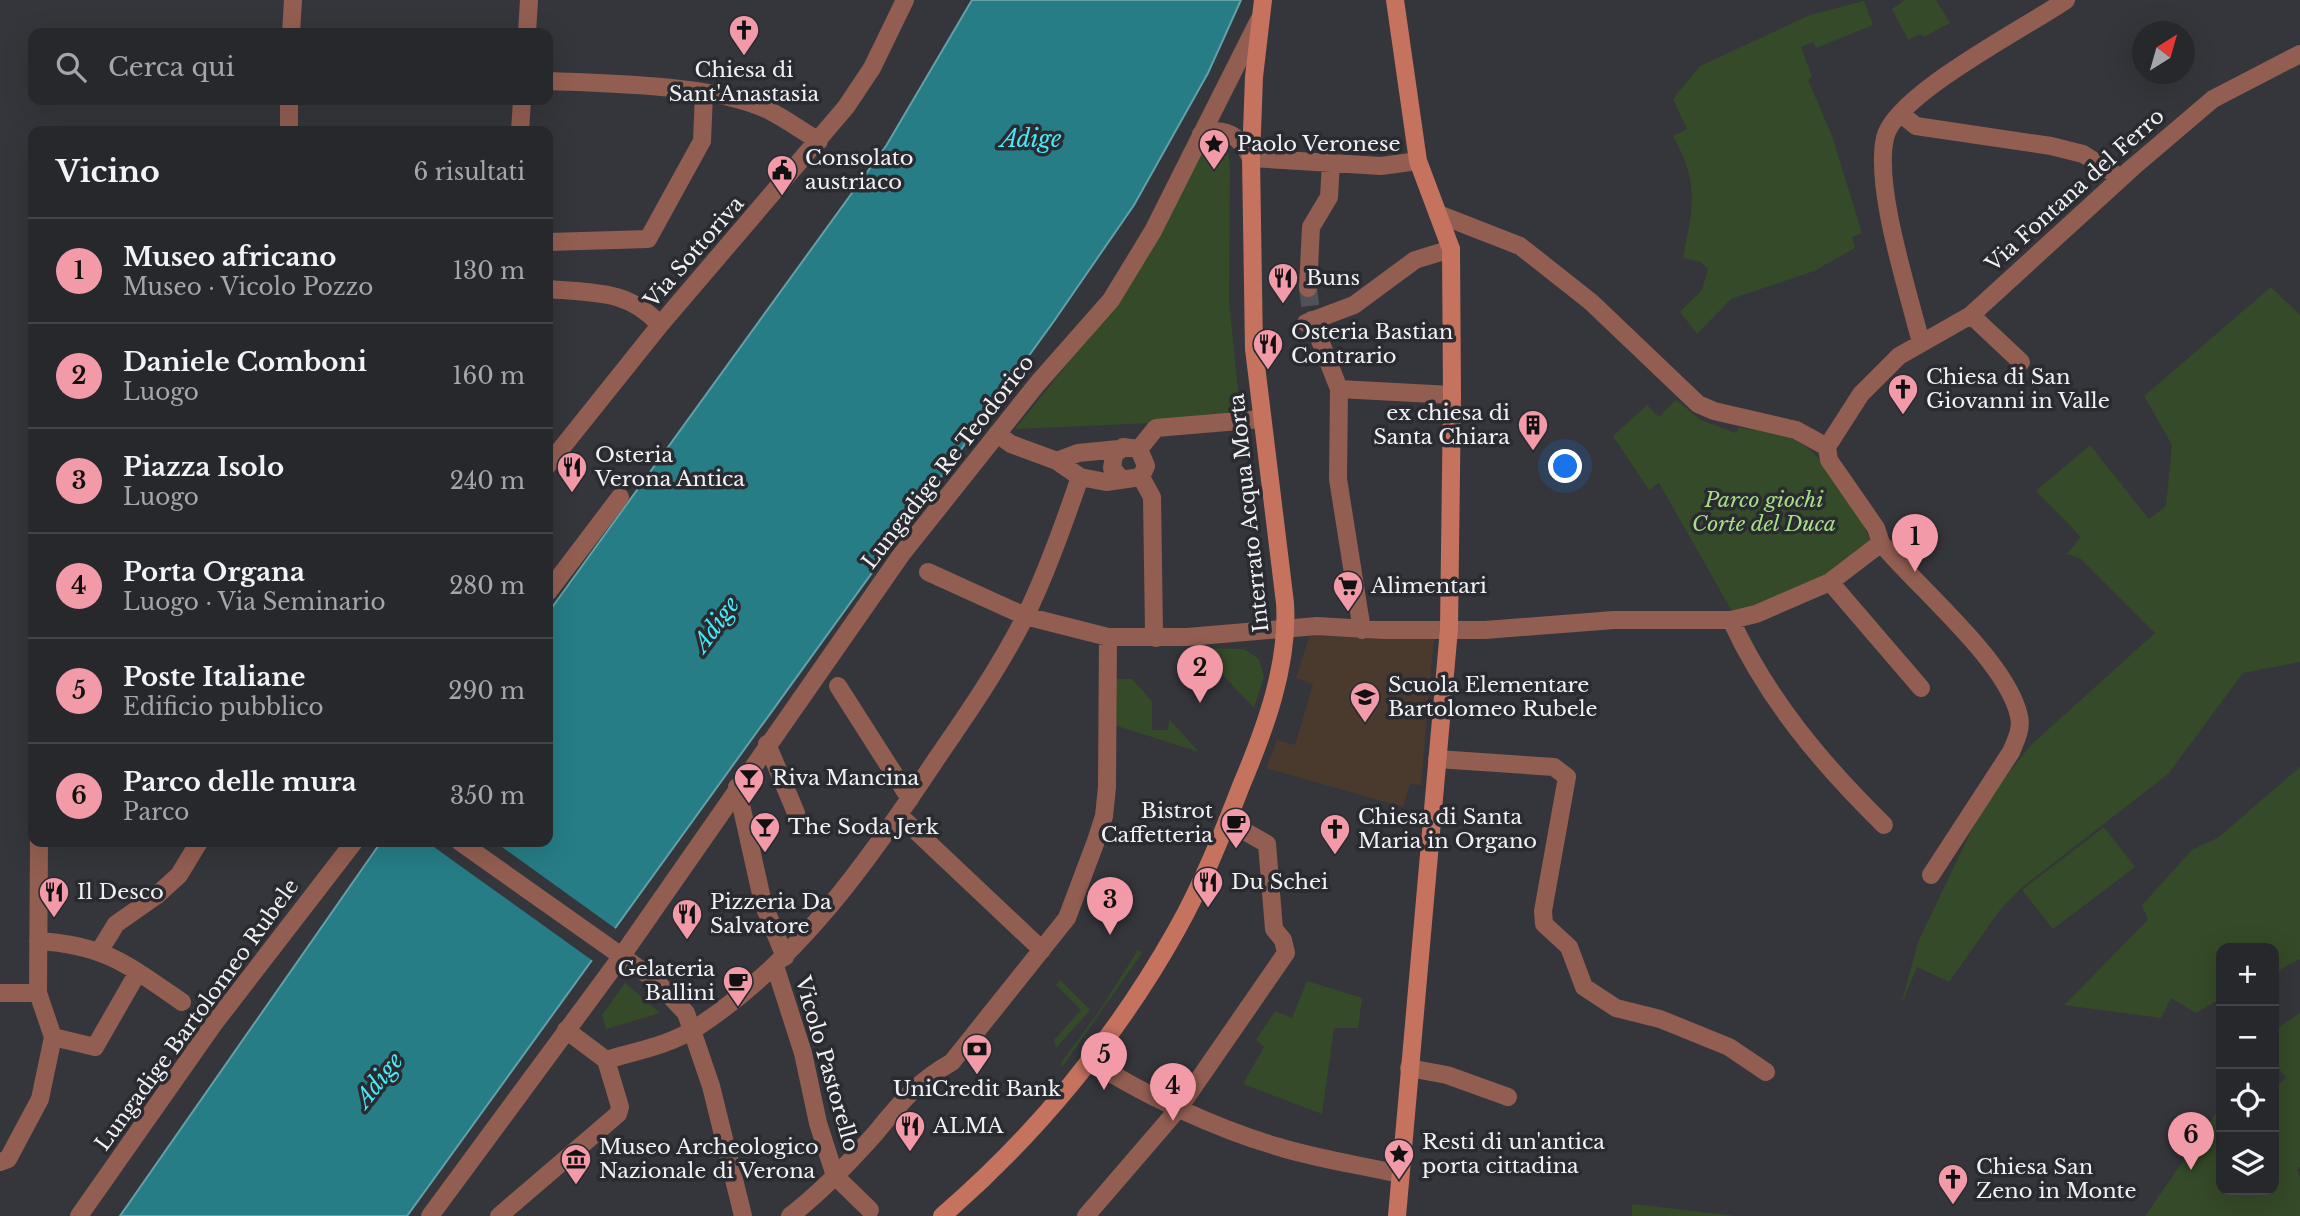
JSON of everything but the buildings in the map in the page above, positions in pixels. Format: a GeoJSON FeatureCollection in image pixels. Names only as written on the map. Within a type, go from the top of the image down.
{"type":"FeatureCollection","features":[{"type":"Feature","properties":{"kind":"main road","name":"Interrato Acqua Morta"},"geometry":{"type":"LineString","coordinates":[[942,1216],[1022,1141],[1089,1059],[1141,989],[1176,932],[1214,852],[1254,755],[1277,680],[1287,628],[1254,349],[1251,158],[1259,20],[1263,0]]}},
{"type":"Feature","properties":{"kind":"main road"},"geometry":{"type":"LineString","coordinates":[[1395,0],[1418,161],[1451,249],[1452,395],[1449,629],[1399,1174],[1398,1216]]}},
{"type":"Feature","properties":{"kind":"street"},"geometry":{"type":"LineString","coordinates":[[291,28],[293,0]]}},
{"type":"Feature","properties":{"kind":"street"},"geometry":{"type":"LineString","coordinates":[[527,28],[529,0]]}},
{"type":"Feature","properties":{"kind":"street","name":"Via Sottoriva"},"geometry":{"type":"LineString","coordinates":[[553,459],[660,325],[819,141],[872,68],[905,0]]}},
{"type":"Feature","properties":{"kind":"street"},"geometry":{"type":"LineString","coordinates":[[1921,343],[1883,184],[1885,136],[1917,95],[2066,0]]}},
{"type":"Feature","properties":{"kind":"street","name":"Lungadige Re Teodorico"},"geometry":{"type":"LineString","coordinates":[[430,1216],[566,1030],[614,951],[647,919],[901,555],[997,434],[1111,300],[1153,231],[1259,20]]}},
{"type":"Feature","properties":{"kind":"street","name":"Via Fontana del Ferro"},"geometry":{"type":"LineString","coordinates":[[1827,447],[1872,381],[1899,356],[1964,319],[2213,99],[2300,54]]}},
{"type":"Feature","properties":{"kind":"street"},"geometry":{"type":"LineString","coordinates":[[553,81],[619,84],[704,94],[767,109],[819,141]]}},
{"type":"Feature","properties":{"kind":"street"},"geometry":{"type":"LineString","coordinates":[[553,242],[648,239],[671,203],[702,141],[704,94]]}},
{"type":"Feature","properties":{"kind":"street"},"geometry":{"type":"LineString","coordinates":[[289,105],[289,126]]}},
{"type":"Feature","properties":{"kind":"street"},"geometry":{"type":"LineString","coordinates":[[520,126],[522,105]]}},
{"type":"Feature","properties":{"kind":"street"},"geometry":{"type":"LineString","coordinates":[[1901,114],[1916,126],[2051,146],[2083,154],[2121,178]]}},
{"type":"Feature","properties":{"kind":"street"},"geometry":{"type":"LineString","coordinates":[[1200,134],[1215,130],[1233,135],[1245,145],[1251,158],[1381,166],[1418,161]]}},
{"type":"Feature","properties":{"kind":"street"},"geometry":{"type":"LineString","coordinates":[[1308,288],[1311,228],[1329,197],[1331,163]]}},
{"type":"Feature","properties":{"kind":"street"},"geometry":{"type":"LineString","coordinates":[[1438,214],[1520,246],[1591,302],[1698,404],[1714,411],[1796,430],[1827,447],[1829,460],[1875,528],[1881,543],[1987,658],[2018,715],[2020,730],[2011,752],[1931,874]]}},
{"type":"Feature","properties":{"kind":"street"},"geometry":{"type":"LineString","coordinates":[[1362,630],[1338,479],[1339,389],[1309,322],[1354,305],[1415,260],[1451,249]]}},
{"type":"Feature","properties":{"kind":"street"},"geometry":{"type":"LineString","coordinates":[[553,289],[621,296],[647,310],[660,325]]}},
{"type":"Feature","properties":{"kind":"street"},"geometry":{"type":"LineString","coordinates":[[1964,319],[2021,362]]}},
{"type":"Feature","properties":{"kind":"street"},"geometry":{"type":"LineString","coordinates":[[1339,389],[1452,395]]}},
{"type":"Feature","properties":{"kind":"street"},"geometry":{"type":"LineString","coordinates":[[1139,449],[1156,428],[1262,419]]}},
{"type":"Feature","properties":{"kind":"street"},"geometry":{"type":"LineString","coordinates":[[997,434],[1011,444],[1057,461],[1080,477],[1106,482],[1121,479],[1128,481],[1140,477],[1146,466],[1139,449]]}},
{"type":"Feature","properties":{"kind":"street"},"geometry":{"type":"LineString","coordinates":[[1057,461],[1078,453],[1129,446],[1139,449]]}},
{"type":"Feature","properties":{"kind":"street"},"geometry":{"type":"LineString","coordinates":[[1119,449],[1114,455],[1112,468],[1121,479]]}},
{"type":"Feature","properties":{"kind":"street"},"geometry":{"type":"LineString","coordinates":[[607,1060],[673,1040],[694,1030],[780,961],[840,895],[899,815],[1000,665],[1026,616],[1080,477]]}},
{"type":"Feature","properties":{"kind":"street"},"geometry":{"type":"LineString","coordinates":[[1140,477],[1152,497],[1156,638]]}},
{"type":"Feature","properties":{"kind":"street"},"geometry":{"type":"LineString","coordinates":[[553,585],[620,496]]}},
{"type":"Feature","properties":{"kind":"street"},"geometry":{"type":"LineString","coordinates":[[928,572],[1026,616],[1108,637],[1156,638],[1287,628],[1485,630],[1640,619],[1731,620],[1756,614],[1830,582],[1881,543]]}},
{"type":"Feature","properties":{"kind":"street"},"geometry":{"type":"LineString","coordinates":[[1830,582],[1921,688]]}},
{"type":"Feature","properties":{"kind":"street"},"geometry":{"type":"LineString","coordinates":[[1731,620],[1759,675],[1818,756],[1884,825]]}},
{"type":"Feature","properties":{"kind":"street"},"geometry":{"type":"LineString","coordinates":[[790,1216],[815,1197],[835,1176],[874,1135],[890,1111],[930,1074],[952,1062],[1067,918],[1104,816],[1108,637]]}},
{"type":"Feature","properties":{"kind":"street"},"geometry":{"type":"LineString","coordinates":[[838,686],[910,799]]}},
{"type":"Feature","properties":{"kind":"street"},"geometry":{"type":"LineString","coordinates":[[767,744],[796,813]]}},
{"type":"Feature","properties":{"kind":"street"},"geometry":{"type":"LineString","coordinates":[[1437,759],[1554,767],[1567,777],[1543,911],[1544,924],[1569,947],[1584,988],[1616,1007],[1660,1019],[1729,1048],[1766,1072]]}},
{"type":"Feature","properties":{"kind":"street","name":"Vicolo Pastorello"},"geometry":{"type":"LineString","coordinates":[[737,787],[818,1123],[835,1176]]}},
{"type":"Feature","properties":{"kind":"street"},"geometry":{"type":"LineString","coordinates":[[899,815],[1042,950]]}},
{"type":"Feature","properties":{"kind":"street"},"geometry":{"type":"LineString","coordinates":[[1086,1216],[1179,1108],[1286,953],[1283,940],[1273,929],[1267,844],[1227,821]]}},
{"type":"Feature","properties":{"kind":"street"},"geometry":{"type":"LineString","coordinates":[[0,1162],[8,1159],[40,1099],[52,1037],[38,993],[39,847]]}},
{"type":"Feature","properties":{"kind":"street"},"geometry":{"type":"LineString","coordinates":[[100,950],[116,924],[156,896],[179,875],[196,847]]}},
{"type":"Feature","properties":{"kind":"street","name":"Lungadige Bartolomeo Rubele"},"geometry":{"type":"LineString","coordinates":[[79,1216],[213,1026],[350,847]]}},
{"type":"Feature","properties":{"kind":"street"},"geometry":{"type":"LineString","coordinates":[[467,847],[654,979],[686,1013],[711,1086],[743,1216]]}},
{"type":"Feature","properties":{"kind":"street"},"geometry":{"type":"LineString","coordinates":[[647,919],[642,957],[654,979]]}},
{"type":"Feature","properties":{"kind":"street","name":"Lungadige Re Teodorico"},"geometry":{"type":"LineString","coordinates":[[590,935],[604,940],[619,940],[629,936],[647,919]]}},
{"type":"Feature","properties":{"kind":"street"},"geometry":{"type":"LineString","coordinates":[[38,941],[71,943],[100,950],[182,1002]]}},
{"type":"Feature","properties":{"kind":"street"},"geometry":{"type":"LineString","coordinates":[[52,1037],[95,1047],[138,972]]}},
{"type":"Feature","properties":{"kind":"street"},"geometry":{"type":"LineString","coordinates":[[0,993],[38,993]]}},
{"type":"Feature","properties":{"kind":"street"},"geometry":{"type":"LineString","coordinates":[[499,1216],[618,1114],[620,1107],[607,1060],[566,1030]]}},
{"type":"Feature","properties":{"kind":"street"},"geometry":{"type":"LineString","coordinates":[[1089,1059],[1116,1078],[1179,1108],[1277,1147],[1399,1174]]}},
{"type":"Feature","properties":{"kind":"street"},"geometry":{"type":"LineString","coordinates":[[1409,1068],[1447,1075],[1508,1097]]}},
{"type":"Feature","properties":{"kind":"street"},"geometry":{"type":"LineString","coordinates":[[835,1176],[870,1210]]}},
{"type":"Feature","properties":{"kind":"shaded area","name":"Scuola Elementare Bartolomeo Rubele"},"geometry":{"type":"Polygon","coordinates":[[[1310,634],[1434,635],[1421,785],[1410,784],[1403,807],[1266,768],[1277,740],[1295,745],[1313,684],[1296,678],[1310,634]]]}},
{"type":"Feature","properties":{"kind":"green space"},"geometry":{"type":"Polygon","coordinates":[[[1905,0],[1936,0],[1950,23],[1924,37],[1921,34],[1908,40],[1892,9],[1905,0]]]}},
{"type":"Feature","properties":{"kind":"green space"},"geometry":{"type":"Polygon","coordinates":[[[1864,1],[1873,25],[1816,48],[1813,42],[1801,47],[1812,77],[1808,80],[1832,136],[1862,233],[1852,237],[1855,248],[1814,271],[1731,299],[1697,334],[1680,312],[1702,290],[1708,269],[1701,262],[1683,258],[1692,196],[1687,168],[1673,136],[1687,129],[1673,99],[1700,66],[1810,15],[1864,1]]]}},
{"type":"Feature","properties":{"kind":"green space"},"geometry":{"type":"Polygon","coordinates":[[[1221,142],[1228,152],[1230,166],[1229,301],[1241,419],[1015,429],[1125,292],[1198,155],[1209,144],[1221,142]]]}},
{"type":"Feature","properties":{"kind":"green space"},"geometry":{"type":"Polygon","coordinates":[[[2271,287],[2300,315],[2300,662],[2243,673],[2168,774],[2020,889],[2000,910],[1949,982],[1917,967],[1901,1005],[1918,942],[1984,804],[2031,745],[2155,633],[2081,559],[2067,554],[2081,537],[2036,491],[2090,445],[2149,519],[2166,506],[2172,445],[2144,396],[2271,287]]]}},
{"type":"Feature","properties":{"kind":"green space","name":"Parco giochi Corte del Duca"},"geometry":{"type":"Polygon","coordinates":[[[1676,400],[1701,420],[1736,433],[1739,427],[1772,431],[1807,448],[1834,474],[1871,542],[1820,579],[1733,613],[1659,483],[1649,490],[1613,436],[1647,405],[1659,417],[1676,400]]]}},
{"type":"Feature","properties":{"kind":"green space"},"geometry":{"type":"Polygon","coordinates":[[[1197,648],[1244,649],[1259,659],[1264,677],[1254,708],[1197,648]]]}},
{"type":"Feature","properties":{"kind":"green space"},"geometry":{"type":"Polygon","coordinates":[[[1115,679],[1132,679],[1152,701],[1152,730],[1168,730],[1169,719],[1199,752],[1114,725],[1115,679]]]}},
{"type":"Feature","properties":{"kind":"green space"},"geometry":{"type":"Polygon","coordinates":[[[2300,767],[2300,959],[2279,970],[2279,943],[2216,943],[2216,1001],[2196,1013],[2171,998],[2161,1018],[2064,1005],[2148,920],[2142,905],[2192,850],[2219,837],[2300,767]]]}},
{"type":"Feature","properties":{"kind":"green space"},"geometry":{"type":"Polygon","coordinates":[[[2104,827],[2135,867],[2053,929],[2022,890],[2104,827]]]}},
{"type":"Feature","properties":{"kind":"green space"},"geometry":{"type":"Polygon","coordinates":[[[1138,950],[1142,953],[1062,1067],[1061,1063],[1100,1010],[1138,950]]]}},
{"type":"Feature","properties":{"kind":"green space"},"geometry":{"type":"Polygon","coordinates":[[[1060,980],[1090,1010],[1056,1048],[1054,1040],[1081,1010],[1056,985],[1060,980]]]}},
{"type":"Feature","properties":{"kind":"green space"},"geometry":{"type":"Polygon","coordinates":[[[1307,981],[1362,998],[1358,1028],[1334,1028],[1322,1114],[1243,1084],[1264,1047],[1256,1040],[1275,1011],[1292,1018],[1307,981]]]}},
{"type":"Feature","properties":{"kind":"green space"},"geometry":{"type":"Polygon","coordinates":[[[625,983],[660,1013],[606,1029],[602,1015],[625,983]]]}},
{"type":"Feature","properties":{"kind":"green space"},"geometry":{"type":"Polygon","coordinates":[[[2300,1013],[2300,1166],[2297,1171],[2300,1176],[2300,1216],[2145,1216],[2216,1113],[2216,1195],[2279,1195],[2279,1084],[2286,1078],[2279,1069],[2279,1027],[2300,1013]]]}},
{"type":"Feature","properties":{"kind":"green space"},"geometry":{"type":"Polygon","coordinates":[[[1632,1204],[1736,1216],[1632,1216],[1632,1204]]]}},
{"type":"Feature","properties":{"kind":"water","name":"Adige"},"geometry":{"type":"Polygon","coordinates":[[[972,0],[1241,0],[1208,73],[1134,205],[1054,321],[407,1216],[120,1216],[378,847],[553,847],[553,606],[886,146],[972,0]]]}},
{"type":"Feature","properties":{"kind":"pier"},"geometry":{"type":"Polygon","coordinates":[[[434,847],[502,847],[616,929],[593,961],[434,847]]]}},
{"type":"Feature","properties":{"kind":"tunnel"},"geometry":{"type":"LineString","coordinates":[[1308,288],[1312,320]]}},
{"type":"Feature","properties":{"kind":"place","name":"Chiesa di Sant'Anastasia"},"geometry":{"type":"Point","coordinates":[744,57]}},
{"type":"Feature","properties":{"kind":"place","name":"Paolo Veronese"},"geometry":{"type":"Point","coordinates":[1214,171]}},
{"type":"Feature","properties":{"kind":"place","name":"Consolato austriaco"},"geometry":{"type":"Point","coordinates":[782,197]}},
{"type":"Feature","properties":{"kind":"place","name":"Buns"},"geometry":{"type":"Point","coordinates":[1283,305]}},
{"type":"Feature","properties":{"kind":"place","name":"Osteria Bastian Contrario"},"geometry":{"type":"Point","coordinates":[1268,371]}},
{"type":"Feature","properties":{"kind":"place","name":"Chiesa di San Giovanni in Valle"},"geometry":{"type":"Point","coordinates":[1903,416]}},
{"type":"Feature","properties":{"kind":"place","name":"ex chiesa di Santa Chiara"},"geometry":{"type":"Point","coordinates":[1533,452]}},
{"type":"Feature","properties":{"kind":"place","name":"Osteria Verona Antica"},"geometry":{"type":"Point","coordinates":[572,494]}},
{"type":"Feature","properties":{"kind":"place","name":"Museo africano"},"geometry":{"type":"Point","coordinates":[1915,572]}},
{"type":"Feature","properties":{"kind":"place","name":"Alimentari"},"geometry":{"type":"Point","coordinates":[1348,613]}},
{"type":"Feature","properties":{"kind":"place","name":"Daniele Comboni"},"geometry":{"type":"Point","coordinates":[1200,703]}},
{"type":"Feature","properties":{"kind":"place","name":"Scuola Elementare Bartolomeo Rubele"},"geometry":{"type":"Point","coordinates":[1365,724]}},
{"type":"Feature","properties":{"kind":"place","name":"Riva Mancina"},"geometry":{"type":"Point","coordinates":[749,805]}},
{"type":"Feature","properties":{"kind":"place","name":"Bistrot Caffetteria"},"geometry":{"type":"Point","coordinates":[1236,850]}},
{"type":"Feature","properties":{"kind":"place","name":"The Soda Jerk"},"geometry":{"type":"Point","coordinates":[765,854]}},
{"type":"Feature","properties":{"kind":"place","name":"Chiesa di Santa Maria in Organo"},"geometry":{"type":"Point","coordinates":[1335,856]}},
{"type":"Feature","properties":{"kind":"place","name":"Du Schei"},"geometry":{"type":"Point","coordinates":[1208,909]}},
{"type":"Feature","properties":{"kind":"place","name":"Il Desco"},"geometry":{"type":"Point","coordinates":[54,919]}},
{"type":"Feature","properties":{"kind":"place","name":"Piazza Isolo"},"geometry":{"type":"Point","coordinates":[1110,935]}},
{"type":"Feature","properties":{"kind":"place","name":"Pizzeria Da Salvatore"},"geometry":{"type":"Point","coordinates":[687,941]}},
{"type":"Feature","properties":{"kind":"place","name":"Gelateria Ballini"},"geometry":{"type":"Point","coordinates":[738,1008]}},
{"type":"Feature","properties":{"kind":"place","name":"UniCredit Bank"},"geometry":{"type":"Point","coordinates":[977,1076]}},
{"type":"Feature","properties":{"kind":"place","name":"Poste Italiane"},"geometry":{"type":"Point","coordinates":[1104,1090]}},
{"type":"Feature","properties":{"kind":"place","name":"Porta Organa"},"geometry":{"type":"Point","coordinates":[1173,1121]}},
{"type":"Feature","properties":{"kind":"place","name":"ALMA"},"geometry":{"type":"Point","coordinates":[910,1153]}},
{"type":"Feature","properties":{"kind":"place","name":"Parco delle mura"},"geometry":{"type":"Point","coordinates":[2191,1170]}},
{"type":"Feature","properties":{"kind":"place","name":"Resti di un'antica porta cittadina"},"geometry":{"type":"Point","coordinates":[1399,1181]}},
{"type":"Feature","properties":{"kind":"place","name":"Museo Archeologico Nazionale di Verona"},"geometry":{"type":"Point","coordinates":[576,1186]}},
{"type":"Feature","properties":{"kind":"place","name":"Chiesa San Zeno in Monte"},"geometry":{"type":"Point","coordinates":[1953,1206]}}]}
